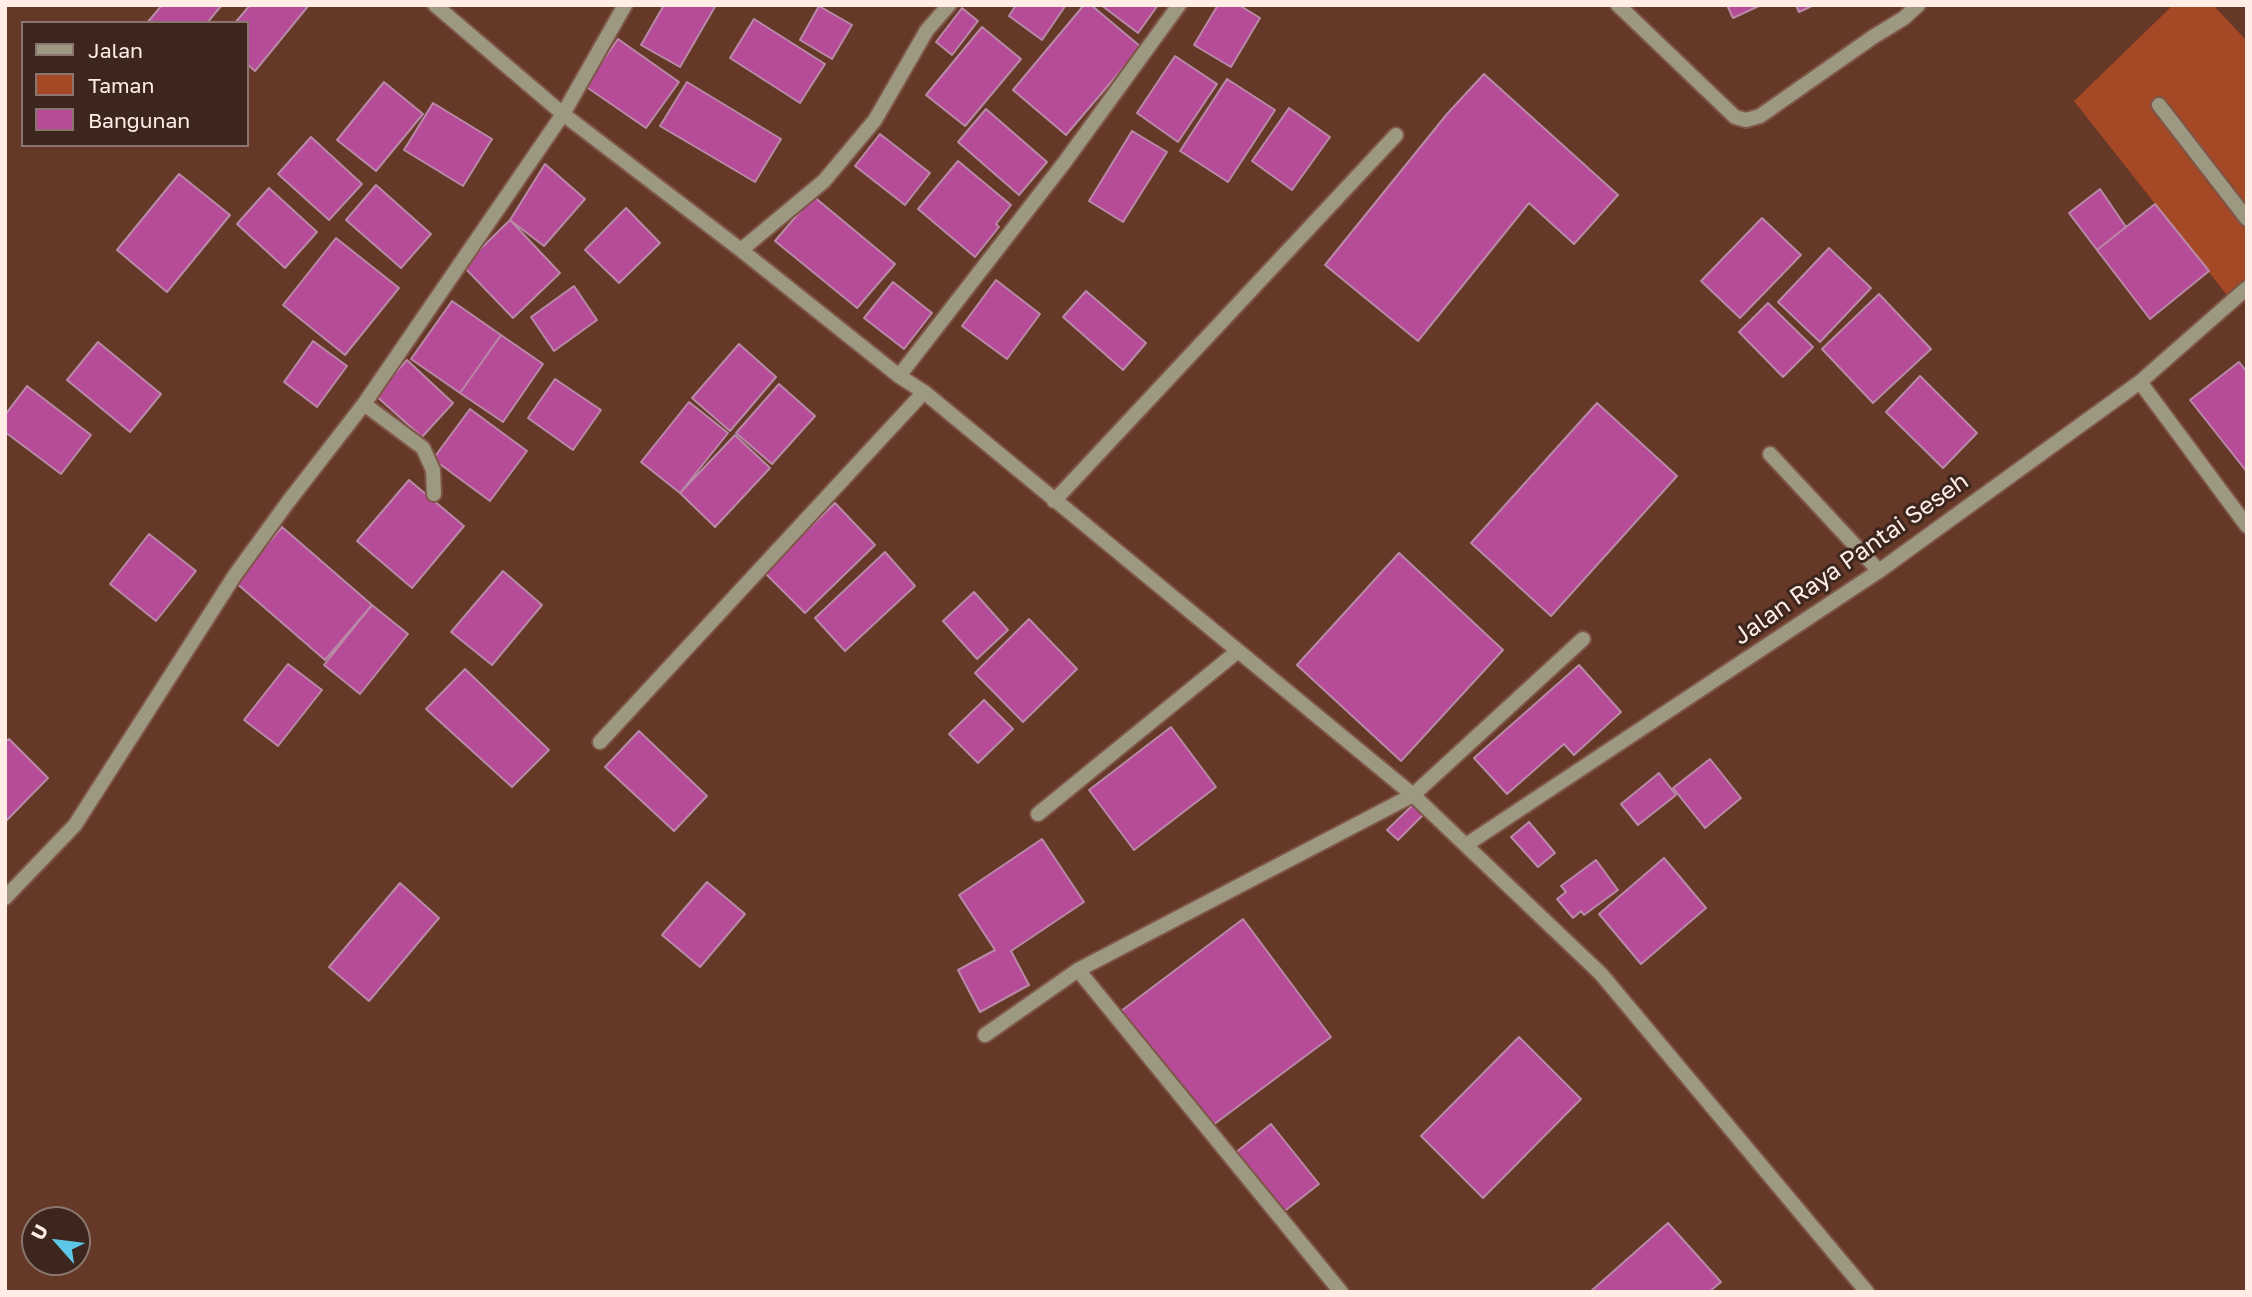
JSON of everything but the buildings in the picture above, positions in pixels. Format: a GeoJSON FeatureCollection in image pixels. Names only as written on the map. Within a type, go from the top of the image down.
{"type":"FeatureCollection","features":[{"type":"Feature","properties":{"kind":"street"},"geometry":{"type":"LineString","coordinates":[[435,5],[564,114],[899,376],[924,392],[1413,795],[1601,974],[1867,1292]]}},
{"type":"Feature","properties":{"kind":"street"},"geometry":{"type":"LineString","coordinates":[[5,898],[75,825],[236,575],[288,502],[364,404],[564,114],[625,5]]}},
{"type":"Feature","properties":{"kind":"street"},"geometry":{"type":"LineString","coordinates":[[741,250],[824,181],[875,120],[927,30],[948,5]]}},
{"type":"Feature","properties":{"kind":"street"},"geometry":{"type":"LineString","coordinates":[[899,376],[1064,163],[1179,5]]}},
{"type":"Feature","properties":{"kind":"street"},"geometry":{"type":"LineString","coordinates":[[1618,5],[1735,117],[1746,120],[1760,116],[1919,5]]}},
{"type":"Feature","properties":{"kind":"street"},"geometry":{"type":"LineString","coordinates":[[2159,105],[2247,219]]}},
{"type":"Feature","properties":{"kind":"street"},"geometry":{"type":"LineString","coordinates":[[1054,501],[1396,135]]}},
{"type":"Feature","properties":{"kind":"street","name":"Jalan Raya Pantai Seseh"},"geometry":{"type":"LineString","coordinates":[[1466,845],[1879,571],[2140,382],[2247,288]]}},
{"type":"Feature","properties":{"kind":"street"},"geometry":{"type":"LineString","coordinates":[[2140,382],[2247,526]]}},
{"type":"Feature","properties":{"kind":"street"},"geometry":{"type":"LineString","coordinates":[[600,742],[924,392]]}},
{"type":"Feature","properties":{"kind":"street"},"geometry":{"type":"LineString","coordinates":[[364,404],[424,448],[433,470],[434,494]]}},
{"type":"Feature","properties":{"kind":"street"},"geometry":{"type":"LineString","coordinates":[[1770,454],[1879,571]]}},
{"type":"Feature","properties":{"kind":"street"},"geometry":{"type":"LineString","coordinates":[[985,1035],[1078,970],[1413,795],[1583,639]]}},
{"type":"Feature","properties":{"kind":"street"},"geometry":{"type":"LineString","coordinates":[[1038,814],[1238,651]]}},
{"type":"Feature","properties":{"kind":"street"},"geometry":{"type":"LineString","coordinates":[[1078,970],[1341,1292]]}},
{"type":"Feature","properties":{"kind":"green space"},"geometry":{"type":"Polygon","coordinates":[[[2173,5],[2213,5],[2247,41],[2247,285],[2230,299],[2074,101],[2173,5]]]}}]}
